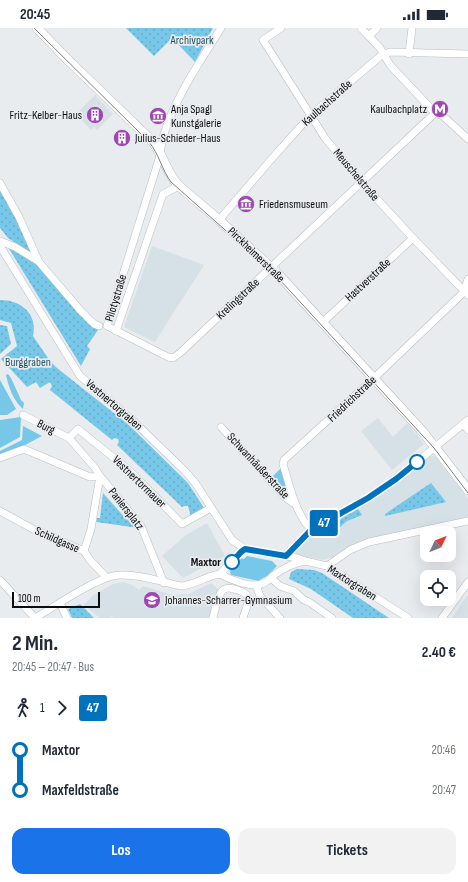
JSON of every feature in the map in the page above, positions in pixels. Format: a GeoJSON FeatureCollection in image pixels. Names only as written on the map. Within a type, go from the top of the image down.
{"type":"FeatureCollection","features":[{"type":"Feature","properties":{"kind":"main road","name":"Pirckheimerstraße"},"geometry":{"type":"LineString","coordinates":[[37,28],[143,132],[160,153],[169,174],[179,186],[219,220],[271,268],[323,322],[436,447],[468,490]]}},
{"type":"Feature","properties":{"kind":"street","name":"Pilotystraße"},"geometry":{"type":"LineString","coordinates":[[179,186],[163,194],[116,331],[107,326],[160,153],[164,134],[179,100],[221,28]]}},
{"type":"Feature","properties":{"kind":"street","name":"Meuschelstraße"},"geometry":{"type":"LineString","coordinates":[[281,28],[263,40],[325,138],[362,183],[466,293]]}},
{"type":"Feature","properties":{"kind":"street"},"geometry":{"type":"LineString","coordinates":[[361,28],[380,48],[390,64],[435,113],[443,116],[468,139]]}},
{"type":"Feature","properties":{"kind":"street"},"geometry":{"type":"LineString","coordinates":[[369,36],[377,28]]}},
{"type":"Feature","properties":{"kind":"street"},"geometry":{"type":"LineString","coordinates":[[409,54],[412,28]]}},
{"type":"Feature","properties":{"kind":"street"},"geometry":{"type":"LineString","coordinates":[[383,54],[390,52],[409,54],[468,54]]}},
{"type":"Feature","properties":{"kind":"street","name":"Kaulbachstraße"},"geometry":{"type":"LineString","coordinates":[[219,220],[311,115],[383,54]]}},
{"type":"Feature","properties":{"kind":"street","name":"Krelingstraße"},"geometry":{"type":"LineString","coordinates":[[116,331],[168,357],[173,358],[177,356],[435,113]]}},
{"type":"Feature","properties":{"kind":"street"},"geometry":{"type":"LineString","coordinates":[[0,183],[19,217],[39,262]]}},
{"type":"Feature","properties":{"kind":"street","name":"Pilotystraße"},"geometry":{"type":"LineString","coordinates":[[146,200],[147,213],[151,227]]}},
{"type":"Feature","properties":{"kind":"street","name":"Hastverstraße"},"geometry":{"type":"LineString","coordinates":[[323,322],[413,238]]}},
{"type":"Feature","properties":{"kind":"street"},"geometry":{"type":"LineString","coordinates":[[0,241],[15,246],[39,262],[80,310],[94,324],[99,326]]}},
{"type":"Feature","properties":{"kind":"street","name":"Vestnertorgraben"},"geometry":{"type":"LineString","coordinates":[[0,246],[80,376],[129,417],[185,471],[196,484],[232,540],[245,549]]}},
{"type":"Feature","properties":{"kind":"street","name":"Friedrichstraße"},"geometry":{"type":"LineString","coordinates":[[311,530],[297,509],[283,464],[284,460],[466,293],[468,279]]}},
{"type":"Feature","properties":{"kind":"street","name":"Burg"},"geometry":{"type":"LineString","coordinates":[[23,415],[69,438]]}},
{"type":"Feature","properties":{"kind":"street"},"geometry":{"type":"LineString","coordinates":[[286,556],[311,530],[372,496],[396,479],[466,422],[468,430]]}},
{"type":"Feature","properties":{"kind":"street","name":"Schwanhäußerstraße"},"geometry":{"type":"LineString","coordinates":[[221,426],[297,509]]}},
{"type":"Feature","properties":{"kind":"street","name":"Vestnertormauer"},"geometry":{"type":"LineString","coordinates":[[69,438],[78,429],[130,471],[182,524],[211,508]]}},
{"type":"Feature","properties":{"kind":"street"},"geometry":{"type":"LineString","coordinates":[[0,458],[24,449],[90,478],[100,476],[69,438]]}},
{"type":"Feature","properties":{"kind":"street","name":"Paniersplatz"},"geometry":{"type":"LineString","coordinates":[[84,551],[91,529],[100,476]]}},
{"type":"Feature","properties":{"kind":"street","name":"Paniersplatz"},"geometry":{"type":"LineString","coordinates":[[100,476],[142,526],[164,583]]}},
{"type":"Feature","properties":{"kind":"street","name":"Schildgasse"},"geometry":{"type":"LineString","coordinates":[[0,512],[33,529],[84,551],[90,560],[106,577]]}},
{"type":"Feature","properties":{"kind":"street"},"geometry":{"type":"LineString","coordinates":[[327,566],[350,550],[374,540],[468,521]]}},
{"type":"Feature","properties":{"kind":"street"},"geometry":{"type":"LineString","coordinates":[[220,574],[245,549]]}},
{"type":"Feature","properties":{"kind":"street","name":"Maxtorgraben"},"geometry":{"type":"LineString","coordinates":[[245,549],[297,558],[327,566],[408,618]]}},
{"type":"Feature","properties":{"kind":"street"},"geometry":{"type":"LineString","coordinates":[[273,576],[281,563],[277,555]]}},
{"type":"Feature","properties":{"kind":"street"},"geometry":{"type":"LineString","coordinates":[[0,580],[35,618],[106,577],[133,575],[181,586],[188,585],[208,576],[220,574],[235,580],[256,584],[263,583],[293,563],[305,561]]}},
{"type":"Feature","properties":{"kind":"street"},"geometry":{"type":"LineString","coordinates":[[273,576],[280,586],[294,591],[304,600],[332,618]]}},
{"type":"Feature","properties":{"kind":"street"},"geometry":{"type":"LineString","coordinates":[[442,618],[468,582]]}},
{"type":"Feature","properties":{"kind":"street"},"geometry":{"type":"LineString","coordinates":[[256,584],[260,596],[280,618]]}},
{"type":"Feature","properties":{"kind":"street"},"geometry":{"type":"LineString","coordinates":[[213,618],[221,593],[224,589],[229,587],[243,591],[246,595],[248,601],[243,618]]}},
{"type":"Feature","properties":{"kind":"street"},"geometry":{"type":"LineString","coordinates":[[60,603],[67,618]]}},
{"type":"Feature","properties":{"kind":"shaded area"},"geometry":{"type":"Polygon","coordinates":[[[95,95],[113,114],[97,130],[94,127],[91,130],[76,114],[95,95]]]}},
{"type":"Feature","properties":{"kind":"shaded area"},"geometry":{"type":"Polygon","coordinates":[[[152,246],[204,265],[155,342],[124,327],[152,246]]]}},
{"type":"Feature","properties":{"kind":"shaded area"},"geometry":{"type":"Polygon","coordinates":[[[378,418],[393,437],[407,423],[424,444],[392,470],[361,431],[378,418]]]}},
{"type":"Feature","properties":{"kind":"shaded area"},"geometry":{"type":"Polygon","coordinates":[[[431,455],[436,457],[468,499],[468,518],[434,526],[420,526],[420,529],[350,546],[334,557],[323,560],[292,554],[309,535],[431,455]]]}},
{"type":"Feature","properties":{"kind":"shaded area"},"geometry":{"type":"Polygon","coordinates":[[[207,523],[225,556],[183,578],[162,556],[186,535],[207,523]]]}},
{"type":"Feature","properties":{"kind":"shaded area","name":"Johannes-Scharrer-Gymnasium"},"geometry":{"type":"Polygon","coordinates":[[[124,582],[139,590],[143,586],[173,595],[189,594],[211,583],[218,589],[210,618],[114,618],[111,616],[109,618],[100,618],[84,605],[92,596],[113,584],[124,582]]]}},
{"type":"Feature","properties":{"kind":"shaded area"},"geometry":{"type":"Polygon","coordinates":[[[468,595],[468,618],[452,618],[468,595]]]}},
{"type":"Feature","properties":{"kind":"green space","name":"Archivpark"},"geometry":{"type":"Polygon","coordinates":[[[126,28],[213,28],[195,62],[172,38],[154,56],[126,28]]]}},
{"type":"Feature","properties":{"kind":"green space"},"geometry":{"type":"Polygon","coordinates":[[[0,188],[33,252],[30,252],[8,238],[0,228],[0,188]]]}},
{"type":"Feature","properties":{"kind":"green space"},"geometry":{"type":"Polygon","coordinates":[[[8,247],[36,263],[87,321],[98,330],[87,346],[90,349],[81,366],[8,247]]]}},
{"type":"Feature","properties":{"kind":"green space","name":"Burggraben"},"geometry":{"type":"Polygon","coordinates":[[[0,300],[15,303],[26,310],[33,321],[33,336],[50,361],[129,425],[188,483],[204,508],[191,517],[188,506],[182,507],[117,445],[119,442],[118,439],[114,438],[112,440],[50,390],[52,386],[50,382],[40,388],[36,382],[27,387],[1,359],[17,346],[11,323],[0,320],[0,300]]]}},
{"type":"Feature","properties":{"kind":"green space"},"geometry":{"type":"Polygon","coordinates":[[[0,325],[7,326],[11,344],[0,354],[0,325]]]}},
{"type":"Feature","properties":{"kind":"green space"},"geometry":{"type":"Polygon","coordinates":[[[8,374],[24,403],[23,409],[12,394],[6,375],[8,374]]]}},
{"type":"Feature","properties":{"kind":"green space"},"geometry":{"type":"Polygon","coordinates":[[[0,380],[16,409],[7,415],[0,415],[0,380]]]}},
{"type":"Feature","properties":{"kind":"green space"},"geometry":{"type":"Polygon","coordinates":[[[21,417],[20,437],[0,448],[0,420],[21,417]]]}},
{"type":"Feature","properties":{"kind":"green space"},"geometry":{"type":"Polygon","coordinates":[[[23,426],[42,436],[0,456],[0,451],[22,440],[23,426]]]}},
{"type":"Feature","properties":{"kind":"green space"},"geometry":{"type":"Polygon","coordinates":[[[280,469],[289,494],[287,495],[272,477],[280,469]]]}},
{"type":"Feature","properties":{"kind":"green space"},"geometry":{"type":"Polygon","coordinates":[[[431,483],[446,502],[385,516],[385,514],[431,483]]]}},
{"type":"Feature","properties":{"kind":"green space"},"geometry":{"type":"Polygon","coordinates":[[[103,493],[127,520],[131,517],[139,528],[96,522],[97,518],[100,518],[103,493]]]}},
{"type":"Feature","properties":{"kind":"green space"},"geometry":{"type":"Polygon","coordinates":[[[358,509],[362,515],[347,521],[339,528],[328,534],[324,529],[358,509]]]}},
{"type":"Feature","properties":{"kind":"green space"},"geometry":{"type":"Polygon","coordinates":[[[247,556],[272,561],[277,566],[267,576],[258,581],[231,575],[231,568],[240,558],[244,559],[247,556]]]}},
{"type":"Feature","properties":{"kind":"green space"},"geometry":{"type":"Polygon","coordinates":[[[297,569],[314,570],[322,573],[389,618],[353,618],[311,589],[289,579],[291,572],[297,569]]]}},
{"type":"Feature","properties":{"kind":"green space"},"geometry":{"type":"Polygon","coordinates":[[[80,604],[94,618],[72,618],[68,609],[80,604]]]}},
{"type":"Feature","properties":{"kind":"tram line"},"geometry":{"type":"LineString","coordinates":[[34,28],[149,142],[171,182],[280,280],[434,448],[468,493]]}},
{"type":"Feature","properties":{"kind":"bus line","name":"47"},"geometry":{"type":"LineString","coordinates":[[232,562],[245,549],[286,556],[311,530],[368,498],[396,479],[417,462]]}},
{"type":"Feature","properties":{"kind":"place","name":"Kaulbachplatz"},"geometry":{"type":"Point","coordinates":[440,109]}},
{"type":"Feature","properties":{"kind":"place","name":"Fritz-Kelber-Haus"},"geometry":{"type":"Point","coordinates":[95,115]}},
{"type":"Feature","properties":{"kind":"place","name":"Anja Spagl Kunstgalerie"},"geometry":{"type":"Point","coordinates":[158,116]}},
{"type":"Feature","properties":{"kind":"place","name":"Julius-Schieder-Haus"},"geometry":{"type":"Point","coordinates":[122,138]}},
{"type":"Feature","properties":{"kind":"place","name":"Friedensmuseum"},"geometry":{"type":"Point","coordinates":[246,204]}},
{"type":"Feature","properties":{"kind":"place","name":"Maxtor"},"geometry":{"type":"Point","coordinates":[232,562]}},
{"type":"Feature","properties":{"kind":"place","name":"Johannes-Scharrer-Gymnasium"},"geometry":{"type":"Point","coordinates":[152,600]}}]}
